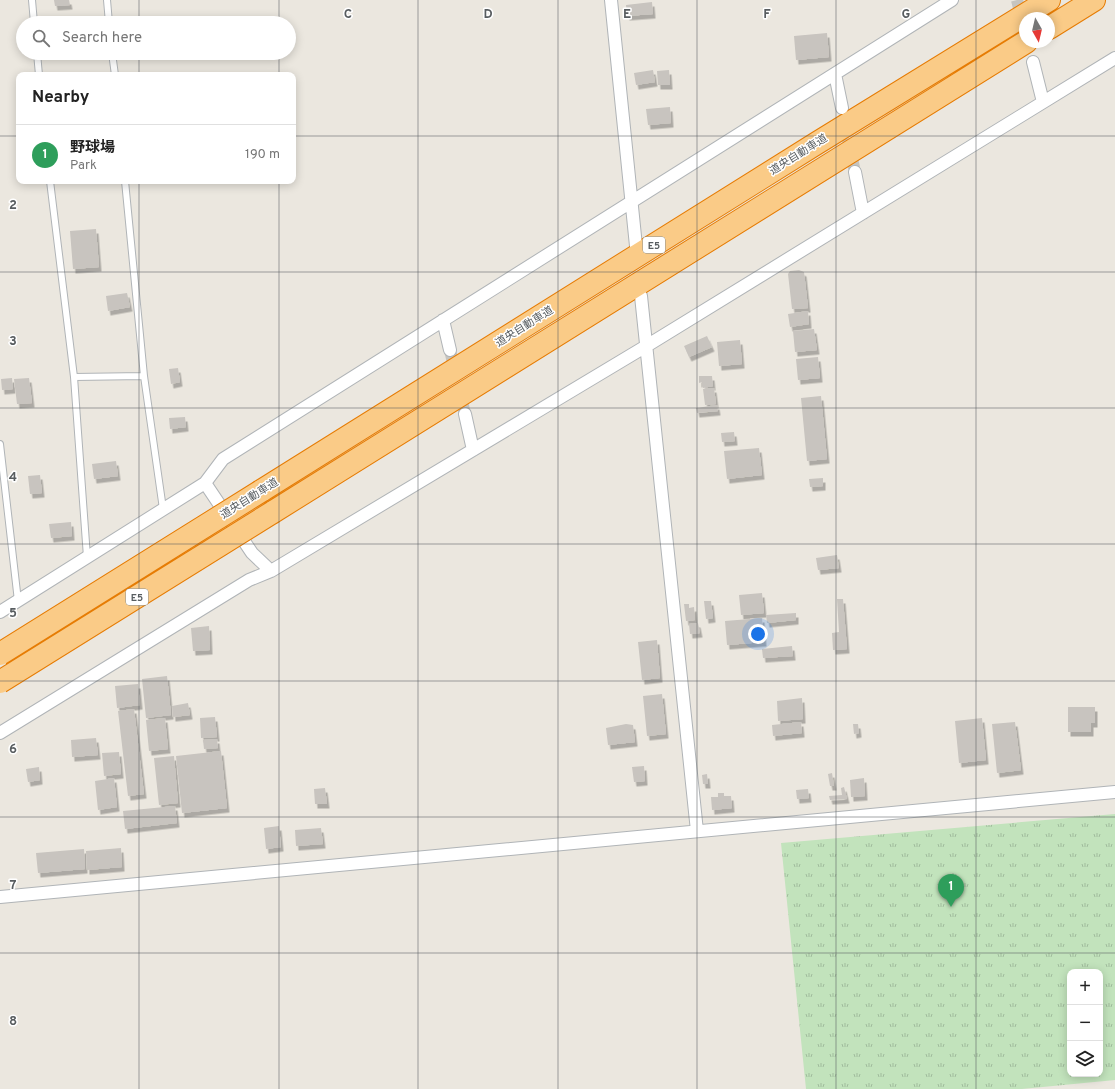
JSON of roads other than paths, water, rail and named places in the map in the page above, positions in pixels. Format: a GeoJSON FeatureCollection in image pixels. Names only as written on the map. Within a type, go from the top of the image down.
{"type":"FeatureCollection","features":[{"type":"Feature","properties":{"kind":"highway","name":"道央自動車道"},"geometry":{"type":"LineString","coordinates":[[0,654],[804,151],[1049,0]]}},
{"type":"Feature","properties":{"kind":"highway"},"geometry":{"type":"LineString","coordinates":[[1055,24],[1094,0]]}},
{"type":"Feature","properties":{"kind":"highway","name":"E5"},"geometry":{"type":"LineString","coordinates":[[0,682],[273,512],[1030,52]]}},
{"type":"Feature","properties":{"kind":"street"},"geometry":{"type":"LineString","coordinates":[[611,0],[636,246]]}},
{"type":"Feature","properties":{"kind":"street"},"geometry":{"type":"LineString","coordinates":[[0,612],[205,482],[223,459],[952,0]]}},
{"type":"Feature","properties":{"kind":"street"},"geometry":{"type":"LineString","coordinates":[[1030,52],[1043,102]]}},
{"type":"Feature","properties":{"kind":"street"},"geometry":{"type":"LineString","coordinates":[[0,733],[249,580],[271,571],[648,345],[1115,58]]}},
{"type":"Feature","properties":{"kind":"street"},"geometry":{"type":"LineString","coordinates":[[835,74],[842,108]]}},
{"type":"Feature","properties":{"kind":"street"},"geometry":{"type":"LineString","coordinates":[[855,172],[863,213]]}},
{"type":"Feature","properties":{"kind":"street"},"geometry":{"type":"LineString","coordinates":[[641,296],[648,345],[697,832]]}},
{"type":"Feature","properties":{"kind":"street"},"geometry":{"type":"LineString","coordinates":[[443,320],[450,350]]}},
{"type":"Feature","properties":{"kind":"street"},"geometry":{"type":"LineString","coordinates":[[464,414],[473,450]]}},
{"type":"Feature","properties":{"kind":"street"},"geometry":{"type":"LineString","coordinates":[[205,482],[252,553],[271,571]]}},
{"type":"Feature","properties":{"kind":"street"},"geometry":{"type":"LineString","coordinates":[[0,898],[1115,792]]}},
{"type":"Feature","properties":{"kind":"lane"},"geometry":{"type":"LineString","coordinates":[[32,0],[33,16]]}},
{"type":"Feature","properties":{"kind":"lane"},"geometry":{"type":"LineString","coordinates":[[107,0],[108,16]]}},
{"type":"Feature","properties":{"kind":"lane"},"geometry":{"type":"LineString","coordinates":[[38,60],[39,72]]}},
{"type":"Feature","properties":{"kind":"lane"},"geometry":{"type":"LineString","coordinates":[[113,60],[115,72]]}},
{"type":"Feature","properties":{"kind":"lane"},"geometry":{"type":"LineString","coordinates":[[50,184],[74,377],[87,557]]}},
{"type":"Feature","properties":{"kind":"lane"},"geometry":{"type":"LineString","coordinates":[[125,184],[144,376],[162,509]]}},
{"type":"Feature","properties":{"kind":"lane"},"geometry":{"type":"LineString","coordinates":[[74,377],[144,376]]}},
{"type":"Feature","properties":{"kind":"lane"},"geometry":{"type":"LineString","coordinates":[[0,444],[18,600]]}},
{"type":"Feature","properties":{"kind":"tunnel"},"geometry":{"type":"LineString","coordinates":[[1017,0],[1020,12]]}},
{"type":"Feature","properties":{"kind":"tunnel"},"geometry":{"type":"LineString","coordinates":[[844,121],[855,172]]}},
{"type":"Feature","properties":{"kind":"tunnel"},"geometry":{"type":"LineString","coordinates":[[450,350],[465,414]]}},
{"type":"Feature","properties":{"kind":"place","name":"野球場"},"geometry":{"type":"Point","coordinates":[951,907]}}]}
